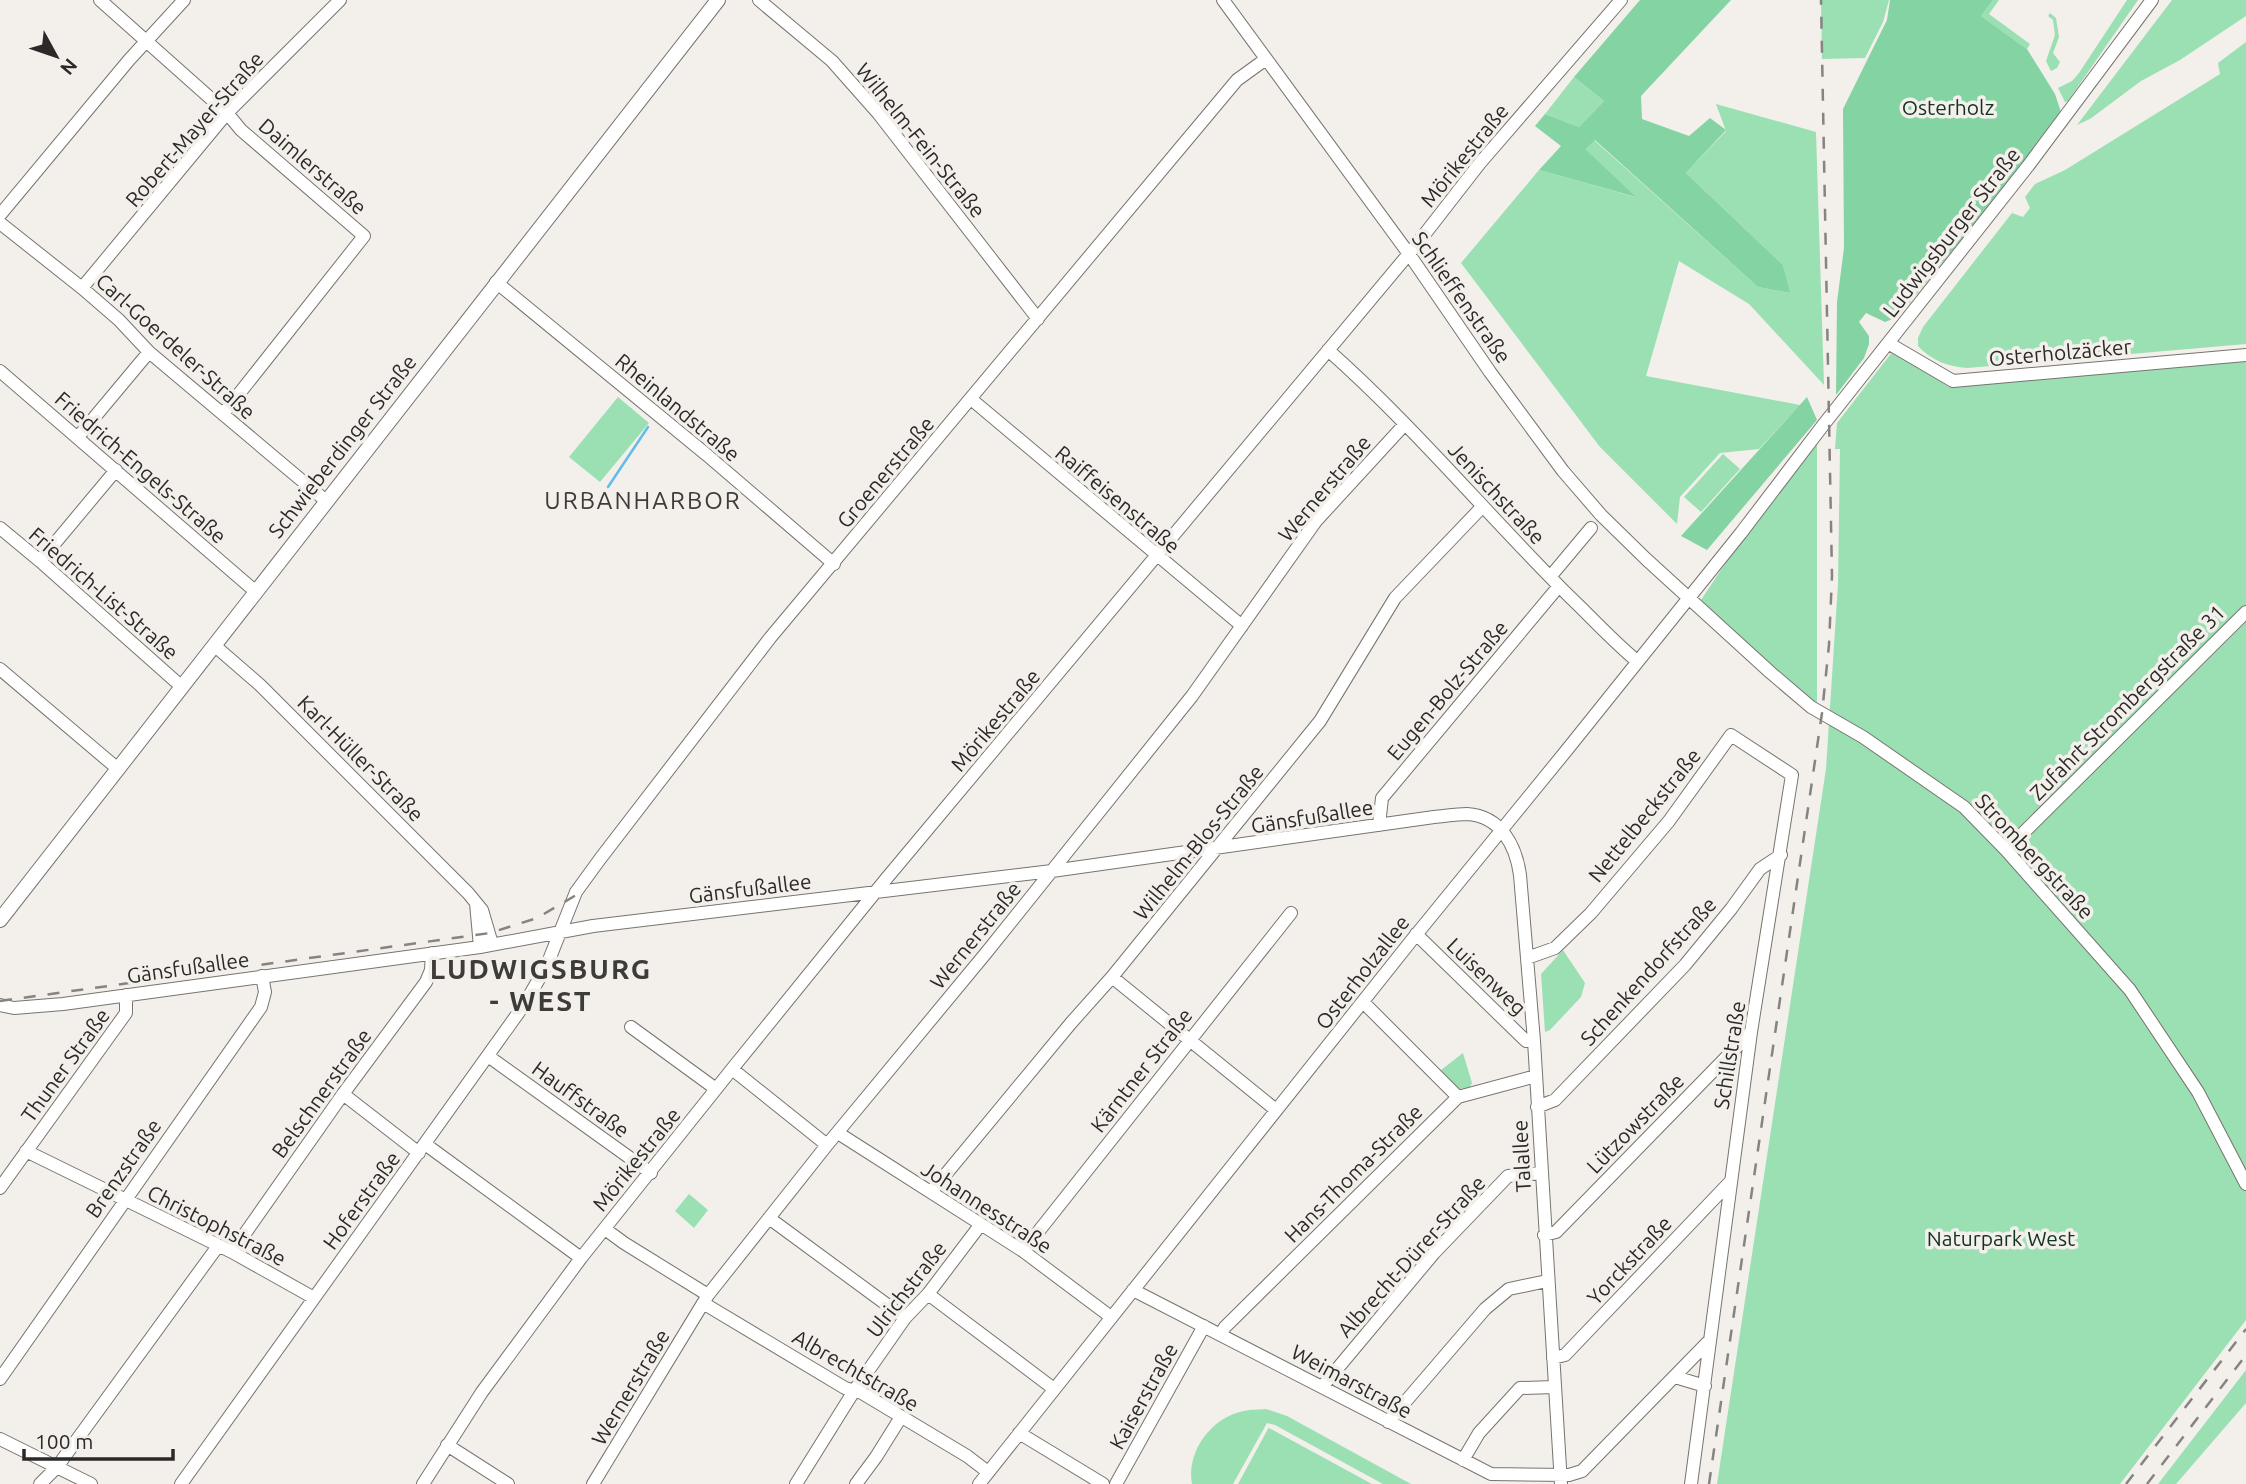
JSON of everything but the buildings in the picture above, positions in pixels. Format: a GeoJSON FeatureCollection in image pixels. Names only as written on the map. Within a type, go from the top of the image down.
{"type":"FeatureCollection","features":[{"type":"Feature","properties":{"kind":"main road","name":"Schwieberdinger Straße"},"geometry":{"type":"LineString","coordinates":[[0,919],[718,0]]}},
{"type":"Feature","properties":{"kind":"street","name":"Daimlerstraße"},"geometry":{"type":"LineString","coordinates":[[100,0],[227,113],[241,130],[364,236],[223,414]]}},
{"type":"Feature","properties":{"kind":"street"},"geometry":{"type":"LineString","coordinates":[[0,215],[145,42],[184,0]]}},
{"type":"Feature","properties":{"kind":"street","name":"Robert-Mayer-Straße"},"geometry":{"type":"LineString","coordinates":[[82,288],[227,113],[340,0]]}},
{"type":"Feature","properties":{"kind":"street","name":"Wilhelm-Fein-Straße"},"geometry":{"type":"LineString","coordinates":[[758,0],[832,61],[878,113],[1038,319]]}},
{"type":"Feature","properties":{"kind":"street","name":"Schlieffenstraße"},"geometry":{"type":"LineString","coordinates":[[1223,0],[1409,254],[1490,372],[1563,471],[1601,515],[1688,598]]}},
{"type":"Feature","properties":{"kind":"street","name":"Mörikestraße"},"geometry":{"type":"LineString","coordinates":[[423,1484],[482,1392],[605,1228],[732,1069],[877,891],[1409,254],[1480,163],[1621,0]]}},
{"type":"Feature","properties":{"kind":"street","name":"Ludwigsburger Straße"},"geometry":{"type":"LineString","coordinates":[[1777,486],[2028,166],[2152,0]]}},
{"type":"Feature","properties":{"kind":"street","name":"Groenerstraße"},"geometry":{"type":"LineString","coordinates":[[561,931],[576,892],[770,638],[1237,80],[1266,59]]}},
{"type":"Feature","properties":{"kind":"street","name":"Carl-Goerdeler-Straße"},"geometry":{"type":"LineString","coordinates":[[0,222],[82,288],[119,320],[149,352],[325,500]]}},
{"type":"Feature","properties":{"kind":"street","name":"Rheinlandstraße"},"geometry":{"type":"LineString","coordinates":[[496,282],[707,454],[834,564]]}},
{"type":"Feature","properties":{"kind":"street","name":"Osterholzäcker"},"geometry":{"type":"LineString","coordinates":[[1888,343],[1953,381],[2246,355]]}},
{"type":"Feature","properties":{"kind":"street","name":"Jenischstraße"},"geometry":{"type":"LineString","coordinates":[[1328,350],[1376,393],[1482,508],[1637,661]]}},
{"type":"Feature","properties":{"kind":"street"},"geometry":{"type":"LineString","coordinates":[[78,436],[149,352]]}},
{"type":"Feature","properties":{"kind":"street","name":"Friedrich-Engels-Straße"},"geometry":{"type":"LineString","coordinates":[[0,371],[256,592]]}},
{"type":"Feature","properties":{"kind":"street","name":"Raiffeisenstraße"},"geometry":{"type":"LineString","coordinates":[[971,399],[1242,626]]}},
{"type":"Feature","properties":{"kind":"street","name":"Wernerstraße"},"geometry":{"type":"LineString","coordinates":[[593,1484],[706,1299],[827,1145],[1192,696],[1316,521],[1405,424]]}},
{"type":"Feature","properties":{"kind":"street"},"geometry":{"type":"LineString","coordinates":[[40,561],[116,470]]}},
{"type":"Feature","properties":{"kind":"street","name":"Osterholzallee"},"geometry":{"type":"LineString","coordinates":[[979,1484],[1416,934],[1777,486]]}},
{"type":"Feature","properties":{"kind":"street","name":"Wilhelm-Blos-Straße"},"geometry":{"type":"LineString","coordinates":[[931,1192],[1112,977],[1320,721],[1395,597],[1482,508]]}},
{"type":"Feature","properties":{"kind":"street","name":"Friedrich-List-Straße"},"geometry":{"type":"LineString","coordinates":[[0,528],[182,687]]}},
{"type":"Feature","properties":{"kind":"street","name":"Eugen-Bolz-Straße"},"geometry":{"type":"LineString","coordinates":[[1379,825],[1382,799],[1554,581],[1591,528]]}},
{"type":"Feature","properties":{"kind":"street","name":"Strombergstraße"},"geometry":{"type":"LineString","coordinates":[[1688,598],[1811,707],[1863,737],[1964,807],[2006,850],[2130,990],[2198,1092],[2246,1185]]}},
{"type":"Feature","properties":{"kind":"street","name":"Zufahrt Strombergstraße 31"},"geometry":{"type":"LineString","coordinates":[[2006,850],[2246,612]]}},
{"type":"Feature","properties":{"kind":"street","name":"Karl-Hüller-Straße"},"geometry":{"type":"LineString","coordinates":[[215,646],[289,713],[476,902],[486,946]]}},
{"type":"Feature","properties":{"kind":"street"},"geometry":{"type":"LineString","coordinates":[[0,669],[118,769]]}},
{"type":"Feature","properties":{"kind":"street","name":"Nettelbeckstraße"},"geometry":{"type":"LineString","coordinates":[[1527,958],[1555,948],[1591,913],[1669,821],[1731,735],[1791,775]]}},
{"type":"Feature","properties":{"kind":"street","name":"Schillstraße"},"geometry":{"type":"LineString","coordinates":[[1691,1484],[1751,1032],[1781,855],[1791,775]]}},
{"type":"Feature","properties":{"kind":"street","name":"Gänsfußallee"},"geometry":{"type":"LineString","coordinates":[[0,1004],[27,1007],[127,995],[486,946],[561,931],[1052,871],[1468,814],[1484,818],[1502,830]]}},
{"type":"Feature","properties":{"kind":"street","name":"Talallee"},"geometry":{"type":"LineString","coordinates":[[1502,830],[1511,842],[1518,862],[1527,958],[1561,1479]]}},
{"type":"Feature","properties":{"kind":"street","name":"Schenkendorfstraße"},"geometry":{"type":"LineString","coordinates":[[1537,1107],[1555,1100],[1685,965],[1760,869],[1781,855]]}},
{"type":"Feature","properties":{"kind":"street","name":"Kärntner Straße"},"geometry":{"type":"LineString","coordinates":[[1023,1251],[1291,913]]}},
{"type":"Feature","properties":{"kind":"street","name":"Hoferstraße"},"geometry":{"type":"LineString","coordinates":[[181,1484],[524,1005],[561,931]]}},
{"type":"Feature","properties":{"kind":"street","name":"Luisenweg"},"geometry":{"type":"LineString","coordinates":[[1416,934],[1526,1041],[1534,1041]]}},
{"type":"Feature","properties":{"kind":"street","name":"Belschnerstraße"},"geometry":{"type":"LineString","coordinates":[[232,1252],[426,982],[431,970],[432,953]]}},
{"type":"Feature","properties":{"kind":"street","name":"Brenzstraße"},"geometry":{"type":"LineString","coordinates":[[0,1379],[261,1007],[265,992],[262,976]]}},
{"type":"Feature","properties":{"kind":"street"},"geometry":{"type":"LineString","coordinates":[[1112,977],[1276,1111]]}},
{"type":"Feature","properties":{"kind":"street","name":"Thuner Straße"},"geometry":{"type":"LineString","coordinates":[[0,1188],[126,1013],[127,995]]}},
{"type":"Feature","properties":{"kind":"street"},"geometry":{"type":"LineString","coordinates":[[1363,1002],[1458,1097]]}},
{"type":"Feature","properties":{"kind":"street"},"geometry":{"type":"LineString","coordinates":[[631,1027],[716,1089]]}},
{"type":"Feature","properties":{"kind":"street","name":"Lützowstraße"},"geometry":{"type":"LineString","coordinates":[[1544,1235],[1556,1232],[1751,1032]]}},
{"type":"Feature","properties":{"kind":"street","name":"Hauffstraße"},"geometry":{"type":"LineString","coordinates":[[488,1056],[651,1173]]}},
{"type":"Feature","properties":{"kind":"street"},"geometry":{"type":"LineString","coordinates":[[732,1069],[827,1145]]}},
{"type":"Feature","properties":{"kind":"street","name":"Hans-Thoma-Straße"},"geometry":{"type":"LineString","coordinates":[[1221,1334],[1225,1326],[1458,1097],[1536,1076]]}},
{"type":"Feature","properties":{"kind":"street"},"geometry":{"type":"LineString","coordinates":[[344,1094],[582,1258]]}},
{"type":"Feature","properties":{"kind":"street","name":"Johannesstraße"},"geometry":{"type":"LineString","coordinates":[[838,1133],[1023,1251],[1111,1317]]}},
{"type":"Feature","properties":{"kind":"street","name":"Christophstraße"},"geometry":{"type":"LineString","coordinates":[[26,1151],[232,1252],[314,1298]]}},
{"type":"Feature","properties":{"kind":"street","name":"Albrecht-Dürer-Straße"},"geometry":{"type":"LineString","coordinates":[[1322,1387],[1434,1253],[1508,1176],[1541,1173]]}},
{"type":"Feature","properties":{"kind":"street","name":"Yorckstraße"},"geometry":{"type":"LineString","coordinates":[[1553,1358],[1565,1355],[1730,1181]]}},
{"type":"Feature","properties":{"kind":"street"},"geometry":{"type":"LineString","coordinates":[[769,1218],[905,1318]]}},
{"type":"Feature","properties":{"kind":"street","name":"Ulrichstraße"},"geometry":{"type":"LineString","coordinates":[[796,1484],[854,1391],[905,1318],[928,1294],[981,1224]]}},
{"type":"Feature","properties":{"kind":"street","name":"Albrechtstraße"},"geometry":{"type":"LineString","coordinates":[[605,1228],[783,1350],[845,1388],[862,1393],[967,1456],[988,1472]]}},
{"type":"Feature","properties":{"kind":"street"},"geometry":{"type":"LineString","coordinates":[[40,1484],[57,1467],[218,1246]]}},
{"type":"Feature","properties":{"kind":"street"},"geometry":{"type":"LineString","coordinates":[[1388,1422],[1485,1309],[1509,1289],[1547,1281]]}},
{"type":"Feature","properties":{"kind":"street","name":"Weimarstraße"},"geometry":{"type":"LineString","coordinates":[[1133,1290],[1463,1460],[1489,1479],[1561,1479]]}},
{"type":"Feature","properties":{"kind":"street"},"geometry":{"type":"LineString","coordinates":[[928,1294],[1054,1389]]}},
{"type":"Feature","properties":{"kind":"street","name":"Kaiserstraße"},"geometry":{"type":"LineString","coordinates":[[1116,1484],[1204,1326]]}},
{"type":"Feature","properties":{"kind":"street"},"geometry":{"type":"LineString","coordinates":[[1561,1479],[1582,1471],[1709,1341]]}},
{"type":"Feature","properties":{"kind":"street"},"geometry":{"type":"LineString","coordinates":[[1675,1377],[1705,1386]]}},
{"type":"Feature","properties":{"kind":"street"},"geometry":{"type":"LineString","coordinates":[[1463,1460],[1479,1433],[1520,1388],[1555,1387]]}},
{"type":"Feature","properties":{"kind":"street"},"geometry":{"type":"LineString","coordinates":[[856,1484],[901,1417]]}},
{"type":"Feature","properties":{"kind":"street"},"geometry":{"type":"LineString","coordinates":[[1019,1433],[1102,1484]]}},
{"type":"Feature","properties":{"kind":"street"},"geometry":{"type":"LineString","coordinates":[[0,1438],[91,1484]]}},
{"type":"Feature","properties":{"kind":"street"},"geometry":{"type":"LineString","coordinates":[[447,1446],[508,1484]]}},
{"type":"Feature","properties":{"kind":"green space"},"geometry":{"type":"Polygon","coordinates":[[[1640,0],[1731,0],[1641,96],[1642,119],[1689,136],[1710,118],[1726,130],[1686,173],[1783,265],[1790,293],[1758,287],[1595,140],[1585,149],[1636,197],[1539,170],[1561,146],[1535,126],[1545,114],[1579,127],[1604,101],[1574,77],[1640,0]]]}},
{"type":"Feature","properties":{"kind":"green space"},"geometry":{"type":"Polygon","coordinates":[[[1821,0],[1889,0],[1883,22],[1865,58],[1822,59],[1821,0]]]}},
{"type":"Feature","properties":{"kind":"green space","name":"Osterholz"},"geometry":{"type":"Polygon","coordinates":[[[1890,0],[1993,0],[1981,16],[2027,49],[2055,94],[2061,112],[2001,191],[1898,317],[1885,322],[1866,313],[1859,322],[1869,336],[1864,358],[1836,395],[1837,302],[1844,248],[1843,109],[1887,20],[1890,0]]]}},
{"type":"Feature","properties":{"kind":"green space"},"geometry":{"type":"Polygon","coordinates":[[[1993,0],[1999,0],[1989,14],[2030,44],[2027,49],[1981,16],[1993,0]]]}},
{"type":"Feature","properties":{"kind":"green space"},"geometry":{"type":"Polygon","coordinates":[[[2127,0],[2138,0],[2065,102],[2058,88],[2072,81],[2079,73],[2127,0]]]}},
{"type":"Feature","properties":{"kind":"green space"},"geometry":{"type":"Polygon","coordinates":[[[2172,0],[2246,0],[2246,16],[2180,60],[2141,81],[2090,119],[2077,125],[2172,0]]]}},
{"type":"Feature","properties":{"kind":"green space"},"geometry":{"type":"Polygon","coordinates":[[[2050,13],[2056,18],[2059,37],[2053,53],[2060,62],[2057,68],[2051,71],[2046,61],[2055,35],[2053,20],[2048,16],[2050,13]]]}},
{"type":"Feature","properties":{"kind":"green space"},"geometry":{"type":"Polygon","coordinates":[[[2246,42],[2246,344],[1967,368],[1940,362],[1918,346],[1923,327],[2012,213],[2023,217],[2030,208],[2025,197],[2035,184],[2065,170],[2220,74],[2218,63],[2246,42]]]}},
{"type":"Feature","properties":{"kind":"green space"},"geometry":{"type":"Polygon","coordinates":[[[1574,77],[1604,101],[1579,127],[1545,114],[1574,77]]]}},
{"type":"Feature","properties":{"kind":"green space"},"geometry":{"type":"Polygon","coordinates":[[[1716,104],[1816,132],[1824,385],[1749,304],[1679,261],[1646,376],[1800,405],[1759,449],[1720,453],[1680,497],[1677,524],[1600,447],[1461,263],[1539,170],[1635,197],[1584,149],[1594,140],[1758,287],[1789,293],[1783,265],[1686,173],[1726,131],[1716,104]]]}},
{"type":"Feature","properties":{"kind":"green space","name":"Naturpark West"},"geometry":{"type":"Polygon","coordinates":[[[1893,351],[1949,387],[2246,359],[2246,1320],[2120,1484],[1717,1484],[1826,769],[1838,584],[1840,449],[1835,449],[1837,423],[1893,351]]]}},
{"type":"Feature","properties":{"kind":"green space"},"geometry":{"type":"Polygon","coordinates":[[[618,397],[649,423],[600,482],[569,457],[618,397]]]}},
{"type":"Feature","properties":{"kind":"green space"},"geometry":{"type":"Polygon","coordinates":[[[1807,397],[1817,420],[1707,550],[1681,536],[1807,397]]]}},
{"type":"Feature","properties":{"kind":"green space"},"geometry":{"type":"Polygon","coordinates":[[[1817,433],[1817,706],[1701,600],[1769,498],[1817,433]]]}},
{"type":"Feature","properties":{"kind":"green space"},"geometry":{"type":"Polygon","coordinates":[[[1723,454],[1740,469],[1701,512],[1684,497],[1723,454]]]}},
{"type":"Feature","properties":{"kind":"green space"},"geometry":{"type":"Polygon","coordinates":[[[1563,950],[1585,983],[1581,997],[1545,1032],[1541,974],[1563,950]]]}},
{"type":"Feature","properties":{"kind":"green space"},"geometry":{"type":"Polygon","coordinates":[[[1463,1053],[1472,1083],[1470,1087],[1460,1089],[1449,1083],[1441,1070],[1463,1053]]]}},
{"type":"Feature","properties":{"kind":"green space"},"geometry":{"type":"Polygon","coordinates":[[[689,1194],[708,1210],[694,1228],[675,1211],[689,1194]]]}},
{"type":"Feature","properties":{"kind":"green space"},"geometry":{"type":"Polygon","coordinates":[[[2246,1370],[2246,1403],[2176,1484],[2158,1484],[2246,1370]]]}},
{"type":"Feature","properties":{"kind":"green space"},"geometry":{"type":"Polygon","coordinates":[[[1266,1409],[1287,1416],[1411,1484],[1383,1484],[1267,1423],[1233,1484],[1192,1484],[1191,1472],[1197,1448],[1212,1428],[1232,1415],[1247,1410],[1266,1409]]]}},
{"type":"Feature","properties":{"kind":"green space"},"geometry":{"type":"Polygon","coordinates":[[[1269,1428],[1372,1484],[1238,1484],[1269,1428]]]}},
{"type":"Feature","properties":{"kind":"waterway"},"geometry":{"type":"LineString","coordinates":[[608,487],[648,427]]}},
{"type":"Feature","properties":{"kind":"railway"},"geometry":{"type":"LineString","coordinates":[[1709,1484],[1822,713],[1829,645],[1832,576],[1821,0]]}},
{"type":"Feature","properties":{"kind":"railway"},"geometry":{"type":"LineString","coordinates":[[0,1001],[490,933],[537,918],[583,891]]}},
{"type":"Feature","properties":{"kind":"railway"},"geometry":{"type":"LineString","coordinates":[[2126,1484],[2246,1329]]}},
{"type":"Feature","properties":{"kind":"railway"},"geometry":{"type":"LineString","coordinates":[[2147,1484],[2246,1355]]}},
{"type":"Feature","properties":{"kind":"district","name":"URBANHARBOR"},"geometry":{"type":"Point","coordinates":[643,500]}},
{"type":"Feature","properties":{"kind":"district","name":"LUDWIGSBURG - WEST"},"geometry":{"type":"Point","coordinates":[541,984]}}]}
